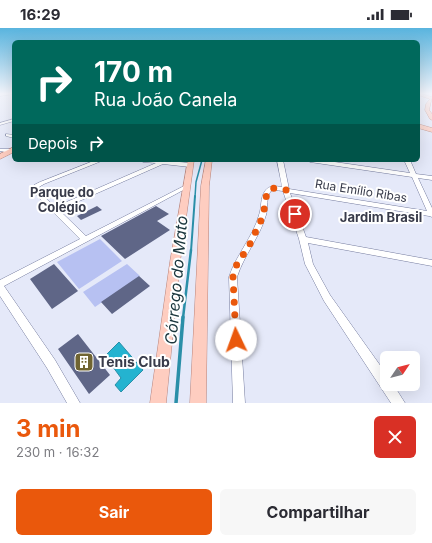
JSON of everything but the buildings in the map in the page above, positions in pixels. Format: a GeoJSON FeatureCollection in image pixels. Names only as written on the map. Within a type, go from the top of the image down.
{"type":"FeatureCollection","features":[{"type":"Feature","properties":{"kind":"main road"},"geometry":{"type":"LineString","coordinates":[[420,126],[430,129]]}},
{"type":"Feature","properties":{"kind":"main road"},"geometry":{"type":"LineString","coordinates":[[0,155],[12,150]]}},
{"type":"Feature","properties":{"kind":"main road"},"geometry":{"type":"LineString","coordinates":[[158,403],[190,162]]}},
{"type":"Feature","properties":{"kind":"main road"},"geometry":{"type":"LineString","coordinates":[[198,403],[205,186],[209,162]]}},
{"type":"Feature","properties":{"kind":"street"},"geometry":{"type":"LineString","coordinates":[[0,119],[12,120]]}},
{"type":"Feature","properties":{"kind":"street"},"geometry":{"type":"LineString","coordinates":[[0,124],[12,120]]}},
{"type":"Feature","properties":{"kind":"street"},"geometry":{"type":"LineString","coordinates":[[8,135],[12,136]]}},
{"type":"Feature","properties":{"kind":"street"},"geometry":{"type":"LineString","coordinates":[[85,239],[35,190],[36,186],[42,182],[96,162]]}},
{"type":"Feature","properties":{"kind":"street"},"geometry":{"type":"LineString","coordinates":[[54,210],[163,162],[190,162]]}},
{"type":"Feature","properties":{"kind":"street"},"geometry":{"type":"LineString","coordinates":[[280,162],[286,190],[303,239],[309,264],[327,298],[399,403]]}},
{"type":"Feature","properties":{"kind":"street"},"geometry":{"type":"LineString","coordinates":[[324,162],[432,178]]}},
{"type":"Feature","properties":{"kind":"street"},"geometry":{"type":"LineString","coordinates":[[408,162],[432,215]]}},
{"type":"Feature","properties":{"kind":"street"},"geometry":{"type":"LineString","coordinates":[[0,284],[186,187]]}},
{"type":"Feature","properties":{"kind":"street","name":"Rua Emílio Ribas"},"geometry":{"type":"LineString","coordinates":[[239,403],[233,277],[236,266],[250,244],[263,216],[267,192],[270,189],[275,188],[432,215]]}},
{"type":"Feature","properties":{"kind":"street"},"geometry":{"type":"LineString","coordinates":[[303,239],[432,263]]}},
{"type":"Feature","properties":{"kind":"street"},"geometry":{"type":"LineString","coordinates":[[0,288],[51,364],[74,403]]}},
{"type":"Feature","properties":{"kind":"shaded area"},"geometry":{"type":"Polygon","coordinates":[[[100,239],[122,261],[79,289],[57,262],[100,239]]]}},
{"type":"Feature","properties":{"kind":"shaded area"},"geometry":{"type":"Polygon","coordinates":[[[127,264],[140,276],[95,307],[83,292],[127,264]]]}},
{"type":"Feature","properties":{"kind":"shaded area"},"geometry":{"type":"Polygon","coordinates":[[[119,342],[143,370],[121,392],[115,385],[121,378],[105,356],[119,342]]]}},
{"type":"Feature","properties":{"kind":"waterway","name":"Córrego do Mato"},"geometry":{"type":"LineString","coordinates":[[195,197],[196,182],[201,162]]}},
{"type":"Feature","properties":{"kind":"waterway","name":"Córrego do Mato"},"geometry":{"type":"LineString","coordinates":[[191,251],[195,196]]}},
{"type":"Feature","properties":{"kind":"waterway","name":"Córrego do Mato"},"geometry":{"type":"LineString","coordinates":[[183,318],[191,250]]}},
{"type":"Feature","properties":{"kind":"waterway","name":"Córrego do Mato"},"geometry":{"type":"LineString","coordinates":[[176,403],[183,317]]}},
{"type":"Feature","properties":{"kind":"place","name":"Tenis Club"},"geometry":{"type":"Point","coordinates":[84,362]}},
{"type":"Feature","properties":{"kind":"district","name":"Parque do Colégio"},"geometry":{"type":"Point","coordinates":[62,200]}},
{"type":"Feature","properties":{"kind":"district","name":"Jardim Brasil"},"geometry":{"type":"Point","coordinates":[381,217]}},
{"type":"Feature","properties":{"kind":"route"},"geometry":{"type":"LineString","coordinates":[[236,340],[233,277],[236,266],[250,244],[263,216],[267,192],[270,189],[275,188],[286,190],[295,214]]}}]}
